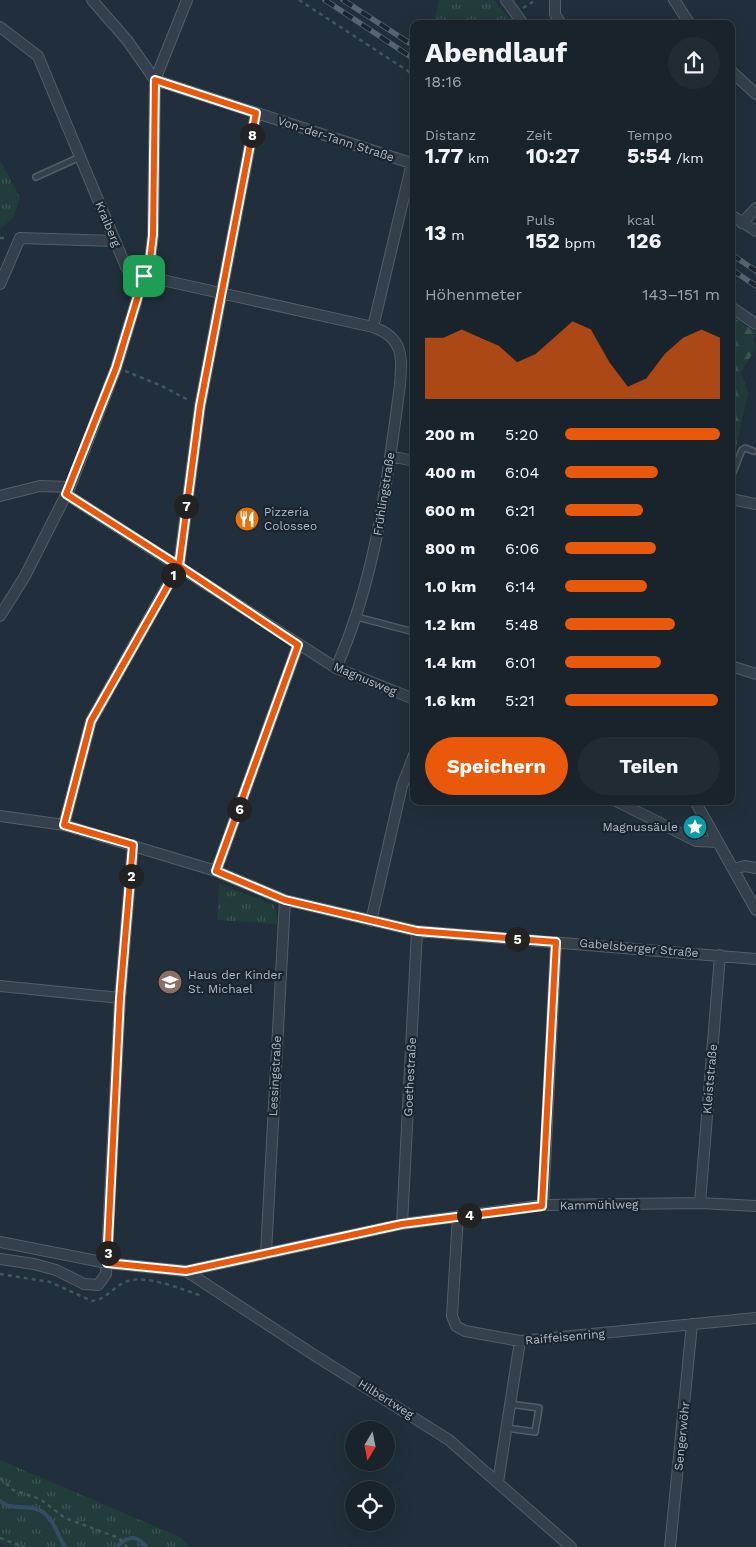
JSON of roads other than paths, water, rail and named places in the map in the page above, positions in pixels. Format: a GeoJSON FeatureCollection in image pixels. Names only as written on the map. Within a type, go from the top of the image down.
{"type":"FeatureCollection","features":[{"type":"Feature","properties":{"kind":"street"},"geometry":{"type":"LineString","coordinates":[[92,0],[127,40],[155,80]]}},
{"type":"Feature","properties":{"kind":"street"},"geometry":{"type":"LineString","coordinates":[[0,616],[26,576],[68,490],[116,368],[150,260],[153,235],[155,80],[187,0]]}},
{"type":"Feature","properties":{"kind":"street"},"geometry":{"type":"LineString","coordinates":[[506,0],[520,20]]}},
{"type":"Feature","properties":{"kind":"street"},"geometry":{"type":"LineString","coordinates":[[555,0],[555,14],[559,20]]}},
{"type":"Feature","properties":{"kind":"street"},"geometry":{"type":"LineString","coordinates":[[674,0],[687,20]]}},
{"type":"Feature","properties":{"kind":"street","name":"Kraiberg"},"geometry":{"type":"LineString","coordinates":[[0,27],[38,56],[130,273],[144,276]]}},
{"type":"Feature","properties":{"kind":"street"},"geometry":{"type":"LineString","coordinates":[[735,75],[756,94]]}},
{"type":"Feature","properties":{"kind":"street","name":"Von-der-Tann Straße"},"geometry":{"type":"LineString","coordinates":[[155,80],[410,162]]}},
{"type":"Feature","properties":{"kind":"street"},"geometry":{"type":"LineString","coordinates":[[64,825],[91,721],[179,566],[200,406],[256,113]]}},
{"type":"Feature","properties":{"kind":"street"},"geometry":{"type":"LineString","coordinates":[[373,327],[410,175]]}},
{"type":"Feature","properties":{"kind":"street"},"geometry":{"type":"LineString","coordinates":[[742,223],[756,208]]}},
{"type":"Feature","properties":{"kind":"street"},"geometry":{"type":"LineString","coordinates":[[735,218],[756,231]]}},
{"type":"Feature","properties":{"kind":"street"},"geometry":{"type":"LineString","coordinates":[[0,284],[20,238],[115,241]]}},
{"type":"Feature","properties":{"kind":"street","name":"Frühlingstraße"},"geometry":{"type":"LineString","coordinates":[[144,276],[373,327],[386,332],[394,340],[401,361],[390,456],[376,543],[366,588],[357,617],[336,668]]}},
{"type":"Feature","properties":{"kind":"street"},"geometry":{"type":"LineString","coordinates":[[735,310],[756,324]]}},
{"type":"Feature","properties":{"kind":"street"},"geometry":{"type":"LineString","coordinates":[[390,456],[410,460]]}},
{"type":"Feature","properties":{"kind":"street"},"geometry":{"type":"LineString","coordinates":[[0,496],[40,486],[68,490]]}},
{"type":"Feature","properties":{"kind":"street","name":"Magnusweg"},"geometry":{"type":"LineString","coordinates":[[68,490],[298,645],[336,668],[410,697]]}},
{"type":"Feature","properties":{"kind":"street"},"geometry":{"type":"LineString","coordinates":[[735,500],[756,504]]}},
{"type":"Feature","properties":{"kind":"street"},"geometry":{"type":"LineString","coordinates":[[216,871],[298,645]]}},
{"type":"Feature","properties":{"kind":"street"},"geometry":{"type":"LineString","coordinates":[[735,667],[756,674]]}},
{"type":"Feature","properties":{"kind":"street"},"geometry":{"type":"LineString","coordinates":[[371,921],[402,786],[410,765]]}},
{"type":"Feature","properties":{"kind":"street"},"geometry":{"type":"LineString","coordinates":[[624,805],[696,841],[718,842]]}},
{"type":"Feature","properties":{"kind":"street"},"geometry":{"type":"LineString","coordinates":[[697,805],[756,910]]}},
{"type":"Feature","properties":{"kind":"street","name":"Gabelsberger Straße"},"geometry":{"type":"LineString","coordinates":[[0,816],[64,825],[216,871],[285,900],[417,931],[756,959]]}},
{"type":"Feature","properties":{"kind":"street"},"geometry":{"type":"LineString","coordinates":[[0,1259],[56,1270],[91,1286],[98,1285],[104,1280],[107,1263],[120,998],[133,845]]}},
{"type":"Feature","properties":{"kind":"street"},"geometry":{"type":"LineString","coordinates":[[734,869],[745,866],[756,868]]}},
{"type":"Feature","properties":{"kind":"street","name":"Lessingstraße"},"geometry":{"type":"LineString","coordinates":[[266,1253],[285,900]]}},
{"type":"Feature","properties":{"kind":"street","name":"Goethestraße"},"geometry":{"type":"LineString","coordinates":[[402,1224],[417,931]]}},
{"type":"Feature","properties":{"kind":"street"},"geometry":{"type":"LineString","coordinates":[[542,1206],[556,942]]}},
{"type":"Feature","properties":{"kind":"street","name":"Kleiststraße"},"geometry":{"type":"LineString","coordinates":[[700,1203],[720,955]]}},
{"type":"Feature","properties":{"kind":"street"},"geometry":{"type":"LineString","coordinates":[[0,986],[120,998]]}},
{"type":"Feature","properties":{"kind":"street","name":"Kammühlweg"},"geometry":{"type":"LineString","coordinates":[[0,1242],[107,1263],[186,1271],[402,1224],[542,1206],[700,1203],[756,1206]]}},
{"type":"Feature","properties":{"kind":"street","name":"Raiffeisenring"},"geometry":{"type":"LineString","coordinates":[[458,1216],[452,1316],[456,1326],[465,1331],[520,1341],[756,1318]]}},
{"type":"Feature","properties":{"kind":"street","name":"Hilbertweg"},"geometry":{"type":"LineString","coordinates":[[186,1271],[449,1440],[571,1547]]}},
{"type":"Feature","properties":{"kind":"street","name":"Sengerwöhr"},"geometry":{"type":"LineString","coordinates":[[670,1547],[692,1324]]}},
{"type":"Feature","properties":{"kind":"street"},"geometry":{"type":"LineString","coordinates":[[498,1482],[520,1341]]}},
{"type":"Feature","properties":{"kind":"lane"},"geometry":{"type":"LineString","coordinates":[[36,177],[80,158]]}},
{"type":"Feature","properties":{"kind":"lane"},"geometry":{"type":"LineString","coordinates":[[735,467],[742,450],[745,448],[753,451]]}},
{"type":"Feature","properties":{"kind":"lane"},"geometry":{"type":"LineString","coordinates":[[357,617],[410,631]]}},
{"type":"Feature","properties":{"kind":"lane"},"geometry":{"type":"LineString","coordinates":[[506,1428],[535,1432],[539,1408],[510,1404]]}},
{"type":"Feature","properties":{"kind":"waterway"},"geometry":{"type":"LineString","coordinates":[[0,1501],[10,1506],[41,1511],[52,1522],[65,1547]]}},
{"type":"Feature","properties":{"kind":"waterway"},"geometry":{"type":"LineString","coordinates":[[117,1547],[124,1541],[132,1538],[136,1538],[146,1547]]}},
{"type":"Feature","properties":{"kind":"railway"},"geometry":{"type":"LineString","coordinates":[[325,0],[410,56]]}},
{"type":"Feature","properties":{"kind":"railway"},"geometry":{"type":"LineString","coordinates":[[343,0],[410,43]]}},
{"type":"Feature","properties":{"kind":"railway"},"geometry":{"type":"LineString","coordinates":[[735,257],[756,271]]}},
{"type":"Feature","properties":{"kind":"railway"},"geometry":{"type":"LineString","coordinates":[[735,272],[756,286]]}},
{"type":"Feature","properties":{"kind":"place","name":"Pizzeria Colosseo"},"geometry":{"type":"Point","coordinates":[247,519]}},
{"type":"Feature","properties":{"kind":"place","name":"Magnussäule"},"geometry":{"type":"Point","coordinates":[695,827]}},
{"type":"Feature","properties":{"kind":"place","name":"Haus der Kinder St. Michael"},"geometry":{"type":"Point","coordinates":[170,982]}}]}
